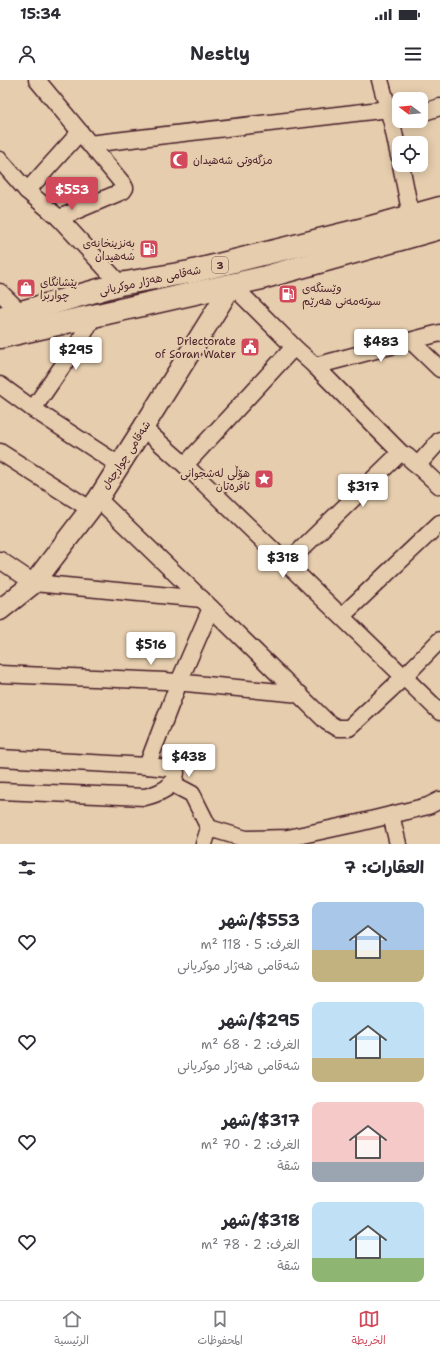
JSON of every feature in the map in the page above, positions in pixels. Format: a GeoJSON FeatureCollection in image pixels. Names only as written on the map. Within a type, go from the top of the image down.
{"type":"FeatureCollection","features":[{"type":"Feature","properties":{"kind":"highway","name":"شەقامی ھەژار موکریانی"},"geometry":{"type":"LineString","coordinates":[[10,315],[120,284],[190,272],[364,230],[440,208]]}},
{"type":"Feature","properties":{"kind":"highway","name":"شەقامی ھەژار موکریانی"},"geometry":{"type":"LineString","coordinates":[[0,337],[262,278],[440,228]]}},
{"type":"Feature","properties":{"kind":"main road","name":"شەقامی چوارچەل"},"geometry":{"type":"LineString","coordinates":[[0,610],[34,583],[94,504],[232,285]]}},
{"type":"Feature","properties":{"kind":"street"},"geometry":{"type":"LineString","coordinates":[[37,80],[123,184],[124,190],[59,218]]}},
{"type":"Feature","properties":{"kind":"street"},"geometry":{"type":"LineString","coordinates":[[380,80],[392,114]]}},
{"type":"Feature","properties":{"kind":"street"},"geometry":{"type":"LineString","coordinates":[[428,111],[440,107]]}},
{"type":"Feature","properties":{"kind":"street"},"geometry":{"type":"LineString","coordinates":[[27,191],[84,138],[392,117]]}},
{"type":"Feature","properties":{"kind":"street"},"geometry":{"type":"LineString","coordinates":[[0,160],[27,191],[59,218],[120,284]]}},
{"type":"Feature","properties":{"kind":"street"},"geometry":{"type":"LineString","coordinates":[[402,172],[411,216]]}},
{"type":"Feature","properties":{"kind":"street"},"geometry":{"type":"LineString","coordinates":[[232,285],[402,454],[408,457],[440,486]]}},
{"type":"Feature","properties":{"kind":"street"},"geometry":{"type":"LineString","coordinates":[[0,292],[10,315]]}},
{"type":"Feature","properties":{"kind":"street"},"geometry":{"type":"LineString","coordinates":[[33,409],[79,342],[93,317]]}},
{"type":"Feature","properties":{"kind":"street"},"geometry":{"type":"LineString","coordinates":[[315,366],[440,333]]}},
{"type":"Feature","properties":{"kind":"street"},"geometry":{"type":"LineString","coordinates":[[411,340],[440,370]]}},
{"type":"Feature","properties":{"kind":"street"},"geometry":{"type":"LineString","coordinates":[[186,465],[294,347]]}},
{"type":"Feature","properties":{"kind":"street"},"geometry":{"type":"LineString","coordinates":[[0,385],[33,409],[119,465]]}},
{"type":"Feature","properties":{"kind":"street"},"geometry":{"type":"LineString","coordinates":[[143,428],[186,465],[440,712]]}},
{"type":"Feature","properties":{"kind":"street"},"geometry":{"type":"LineString","coordinates":[[417,466],[440,440]]}},
{"type":"Feature","properties":{"kind":"street"},"geometry":{"type":"LineString","coordinates":[[0,452],[94,504],[206,603],[327,722],[337,728],[350,728],[440,640]]}},
{"type":"Feature","properties":{"kind":"street"},"geometry":{"type":"LineString","coordinates":[[287,563],[396,456],[402,454]]}},
{"type":"Feature","properties":{"kind":"street"},"geometry":{"type":"LineString","coordinates":[[342,616],[440,522]]}},
{"type":"Feature","properties":{"kind":"street"},"geometry":{"type":"LineString","coordinates":[[0,560],[34,583],[206,603]]}},
{"type":"Feature","properties":{"kind":"street"},"geometry":{"type":"LineString","coordinates":[[147,766],[179,682],[206,603]]}},
{"type":"Feature","properties":{"kind":"street"},"geometry":{"type":"LineString","coordinates":[[0,674],[179,682],[300,694]]}},
{"type":"Feature","properties":{"kind":"street"},"geometry":{"type":"LineString","coordinates":[[0,758],[147,766],[171,769],[176,773],[175,779],[171,784],[159,792],[139,798],[0,791]]}},
{"type":"Feature","properties":{"kind":"street"},"geometry":{"type":"LineString","coordinates":[[171,784],[192,794],[204,840],[288,838],[310,839],[428,806],[440,800]]}},
{"type":"Feature","properties":{"kind":"street"},"geometry":{"type":"LineString","coordinates":[[392,815],[398,844]]}},
{"type":"Feature","properties":{"kind":"place","name":"مزگەوتی شەهیدان"},"geometry":{"type":"Point","coordinates":[179,160]}},
{"type":"Feature","properties":{"kind":"place","name":"بەنزینخانەی شەهیدان"},"geometry":{"type":"Point","coordinates":[149,249]}},
{"type":"Feature","properties":{"kind":"place","name":"پێشانگای چواربرا"},"geometry":{"type":"Point","coordinates":[26,288]}},
{"type":"Feature","properties":{"kind":"place","name":"وێستگەی سوتەمەنی هەرێم"},"geometry":{"type":"Point","coordinates":[288,294]}},
{"type":"Feature","properties":{"kind":"place","name":"Driectorate of Soran Water"},"geometry":{"type":"Point","coordinates":[250,347]}},
{"type":"Feature","properties":{"kind":"place","name":"هۆڵی لەشجوانی ئافرەتان"},"geometry":{"type":"Point","coordinates":[264,479]}}]}
